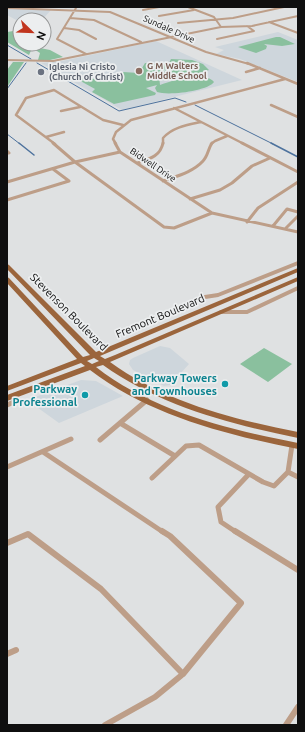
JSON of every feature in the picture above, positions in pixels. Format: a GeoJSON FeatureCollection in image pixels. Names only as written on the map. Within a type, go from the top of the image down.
{"type":"FeatureCollection","features":[{"type":"Feature","properties":{"kind":"main road","name":"Stevenson Boulevard"},"geometry":{"type":"LineString","coordinates":[[7,266],[95,355],[104,362],[148,387],[194,407],[247,423],[298,435]]}},
{"type":"Feature","properties":{"kind":"main road","name":"Fremont Boulevard"},"geometry":{"type":"LineString","coordinates":[[7,389],[95,355],[298,270]]}},
{"type":"Feature","properties":{"kind":"main road","name":"Fremont Boulevard"},"geometry":{"type":"LineString","coordinates":[[7,398],[104,362],[298,279]]}},
{"type":"Feature","properties":{"kind":"main road","name":"Stevenson Boulevard"},"geometry":{"type":"LineString","coordinates":[[7,280],[82,360],[113,382],[148,400],[211,424],[259,438],[295,445]]}},
{"type":"Feature","properties":{"kind":"street"},"geometry":{"type":"LineString","coordinates":[[102,10],[107,7]]}},
{"type":"Feature","properties":{"kind":"street"},"geometry":{"type":"LineString","coordinates":[[143,10],[159,7]]}},
{"type":"Feature","properties":{"kind":"street"},"geometry":{"type":"LineString","coordinates":[[188,7],[211,16],[220,27]]}},
{"type":"Feature","properties":{"kind":"street"},"geometry":{"type":"LineString","coordinates":[[178,23],[194,20],[233,18],[284,7]]}},
{"type":"Feature","properties":{"kind":"street","name":"Sundale Drive"},"geometry":{"type":"LineString","coordinates":[[7,8],[76,8],[102,10],[116,14],[206,52],[260,68],[298,84]]}},
{"type":"Feature","properties":{"kind":"street"},"geometry":{"type":"LineString","coordinates":[[76,8],[57,39],[86,54]]}},
{"type":"Feature","properties":{"kind":"street"},"geometry":{"type":"LineString","coordinates":[[160,16],[196,10]]}},
{"type":"Feature","properties":{"kind":"street"},"geometry":{"type":"LineString","coordinates":[[7,60],[53,61],[220,27],[247,26],[298,16]]}},
{"type":"Feature","properties":{"kind":"street"},"geometry":{"type":"LineString","coordinates":[[70,18],[94,20],[142,42]]}},
{"type":"Feature","properties":{"kind":"street"},"geometry":{"type":"LineString","coordinates":[[269,22],[298,33]]}},
{"type":"Feature","properties":{"kind":"street"},"geometry":{"type":"LineString","coordinates":[[217,39],[254,31],[247,26]]}},
{"type":"Feature","properties":{"kind":"street"},"geometry":{"type":"LineString","coordinates":[[64,28],[79,30],[96,39]]}},
{"type":"Feature","properties":{"kind":"street"},"geometry":{"type":"LineString","coordinates":[[291,30],[298,28]]}},
{"type":"Feature","properties":{"kind":"street"},"geometry":{"type":"LineString","coordinates":[[223,62],[228,58]]}},
{"type":"Feature","properties":{"kind":"street"},"geometry":{"type":"LineString","coordinates":[[246,72],[260,68]]}},
{"type":"Feature","properties":{"kind":"street"},"geometry":{"type":"LineString","coordinates":[[212,213],[174,228],[164,227],[75,162],[46,137],[18,118],[16,114],[26,98],[54,90],[103,120],[123,125],[131,120],[285,79]]}},
{"type":"Feature","properties":{"kind":"street"},"geometry":{"type":"LineString","coordinates":[[271,104],[298,117]]}},
{"type":"Feature","properties":{"kind":"street"},"geometry":{"type":"LineString","coordinates":[[61,112],[80,107]]}},
{"type":"Feature","properties":{"kind":"street"},"geometry":{"type":"LineString","coordinates":[[174,108],[298,172]]}},
{"type":"Feature","properties":{"kind":"street"},"geometry":{"type":"LineString","coordinates":[[137,163],[160,153],[164,148],[163,138],[174,129],[201,122]]}},
{"type":"Feature","properties":{"kind":"street","name":"Bidwell Drive"},"geometry":{"type":"LineString","coordinates":[[123,125],[116,132],[113,139],[120,152],[212,213],[247,222],[286,228],[298,232]]}},
{"type":"Feature","properties":{"kind":"street"},"geometry":{"type":"LineString","coordinates":[[46,137],[64,132]]}},
{"type":"Feature","properties":{"kind":"street"},"geometry":{"type":"LineString","coordinates":[[163,181],[197,167],[207,156],[212,142],[227,136]]}},
{"type":"Feature","properties":{"kind":"street"},"geometry":{"type":"LineString","coordinates":[[7,182],[75,162],[120,152]]}},
{"type":"Feature","properties":{"kind":"street"},"geometry":{"type":"LineString","coordinates":[[190,199],[220,190],[232,183],[252,166],[270,158]]}},
{"type":"Feature","properties":{"kind":"street"},"geometry":{"type":"LineString","coordinates":[[7,200],[69,181],[53,169]]}},
{"type":"Feature","properties":{"kind":"street"},"geometry":{"type":"LineString","coordinates":[[247,222],[258,208],[298,182]]}},
{"type":"Feature","properties":{"kind":"street"},"geometry":{"type":"LineString","coordinates":[[273,226],[287,209],[298,212]]}},
{"type":"Feature","properties":{"kind":"street"},"geometry":{"type":"LineString","coordinates":[[286,228],[298,216]]}},
{"type":"Feature","properties":{"kind":"street","name":"Fremont Boulevard"},"geometry":{"type":"LineString","coordinates":[[204,297],[218,295],[298,263]]}},
{"type":"Feature","properties":{"kind":"street","name":"Fremont Boulevard"},"geometry":{"type":"LineString","coordinates":[[221,312],[245,312],[268,300],[298,288]]}},
{"type":"Feature","properties":{"kind":"street"},"geometry":{"type":"LineString","coordinates":[[100,440],[148,400]]}},
{"type":"Feature","properties":{"kind":"street"},"geometry":{"type":"LineString","coordinates":[[7,405],[14,402]]}},
{"type":"Feature","properties":{"kind":"street"},"geometry":{"type":"LineString","coordinates":[[120,423],[175,456]]}},
{"type":"Feature","properties":{"kind":"street"},"geometry":{"type":"LineString","coordinates":[[7,467],[72,439]]}},
{"type":"Feature","properties":{"kind":"street"},"geometry":{"type":"LineString","coordinates":[[152,478],[186,446],[199,445],[249,474],[274,486],[288,472],[295,445]]}},
{"type":"Feature","properties":{"kind":"street"},"geometry":{"type":"LineString","coordinates":[[43,452],[170,536],[241,603],[183,674],[155,697],[105,725]]}},
{"type":"Feature","properties":{"kind":"street"},"geometry":{"type":"LineString","coordinates":[[288,472],[298,477]]}},
{"type":"Feature","properties":{"kind":"street"},"geometry":{"type":"LineString","coordinates":[[249,474],[218,507],[222,522],[298,570]]}},
{"type":"Feature","properties":{"kind":"street"},"geometry":{"type":"LineString","coordinates":[[7,543],[28,534],[101,589],[183,674]]}},
{"type":"Feature","properties":{"kind":"street"},"geometry":{"type":"LineString","coordinates":[[7,654],[16,650]]}},
{"type":"Feature","properties":{"kind":"street"},"geometry":{"type":"LineString","coordinates":[[286,725],[298,707]]}},
{"type":"Feature","properties":{"kind":"shaded area"},"geometry":{"type":"Polygon","coordinates":[[[7,9],[51,10],[49,12],[12,12],[12,18],[7,15],[7,9]]]}},
{"type":"Feature","properties":{"kind":"shaded area"},"geometry":{"type":"Polygon","coordinates":[[[278,32],[298,40],[298,82],[240,59],[216,54],[224,50],[215,47],[278,32]]]}},
{"type":"Feature","properties":{"kind":"shaded area","name":"G M Walters Middle School"},"geometry":{"type":"Polygon","coordinates":[[[156,41],[242,80],[122,110],[41,63],[62,61],[156,41]]]}},
{"type":"Feature","properties":{"kind":"shaded area"},"geometry":{"type":"Polygon","coordinates":[[[160,346],[170,348],[189,364],[170,385],[164,386],[133,370],[129,364],[130,360],[133,358],[160,346]]]}},
{"type":"Feature","properties":{"kind":"shaded area"},"geometry":{"type":"Polygon","coordinates":[[[81,380],[96,381],[123,396],[59,423],[27,400],[81,380]]]}},
{"type":"Feature","properties":{"kind":"green space"},"geometry":{"type":"Polygon","coordinates":[[[12,31],[12,45],[7,42],[7,32],[12,31]]]}},
{"type":"Feature","properties":{"kind":"green space"},"geometry":{"type":"Polygon","coordinates":[[[280,37],[295,44],[282,46],[264,44],[267,46],[266,49],[256,53],[238,47],[280,37]]]}},
{"type":"Feature","properties":{"kind":"green space"},"geometry":{"type":"Polygon","coordinates":[[[52,51],[63,57],[50,60],[38,60],[40,53],[38,52],[52,51]]]}},
{"type":"Feature","properties":{"kind":"green space"},"geometry":{"type":"Polygon","coordinates":[[[171,59],[192,60],[203,64],[209,70],[181,78],[162,77],[171,59]]]}},
{"type":"Feature","properties":{"kind":"green space"},"geometry":{"type":"Polygon","coordinates":[[[13,62],[24,62],[7,87],[7,70],[13,62]]]}},
{"type":"Feature","properties":{"kind":"green space"},"geometry":{"type":"Polygon","coordinates":[[[145,63],[159,64],[154,74],[160,64],[167,64],[162,75],[159,75],[160,85],[180,79],[196,77],[203,77],[214,82],[204,88],[178,93],[157,92],[155,88],[157,85],[146,88],[156,93],[155,95],[114,104],[92,92],[95,89],[75,78],[114,80],[118,79],[123,72],[139,73],[145,63]]]}},
{"type":"Feature","properties":{"kind":"green space"},"geometry":{"type":"Polygon","coordinates":[[[264,348],[292,364],[268,382],[240,364],[264,348]]]}},
{"type":"Feature","properties":{"kind":"waterway"},"geometry":{"type":"LineString","coordinates":[[7,45],[31,59]]}},
{"type":"Feature","properties":{"kind":"waterway"},"geometry":{"type":"LineString","coordinates":[[7,89],[26,63]]}},
{"type":"Feature","properties":{"kind":"waterway"},"geometry":{"type":"LineString","coordinates":[[37,63],[119,111],[175,98],[186,102]]}},
{"type":"Feature","properties":{"kind":"waterway"},"geometry":{"type":"LineString","coordinates":[[195,105],[271,143]]}},
{"type":"Feature","properties":{"kind":"waterway"},"geometry":{"type":"LineString","coordinates":[[7,134],[20,144]]}},
{"type":"Feature","properties":{"kind":"waterway"},"geometry":{"type":"LineString","coordinates":[[19,143],[34,155]]}},
{"type":"Feature","properties":{"kind":"waterway"},"geometry":{"type":"LineString","coordinates":[[271,143],[298,157]]}},
{"type":"Feature","properties":{"kind":"place","name":"G M Walters Middle School"},"geometry":{"type":"Point","coordinates":[139,71]}},
{"type":"Feature","properties":{"kind":"place","name":"Iglesia Ni Cristo (Church of Christ)"},"geometry":{"type":"Point","coordinates":[41,72]}},
{"type":"Feature","properties":{"kind":"place","name":"Parkway Towers and Townhouses"},"geometry":{"type":"Point","coordinates":[225,384]}},
{"type":"Feature","properties":{"kind":"place","name":"Parkway Professional"},"geometry":{"type":"Point","coordinates":[85,395]}}]}
